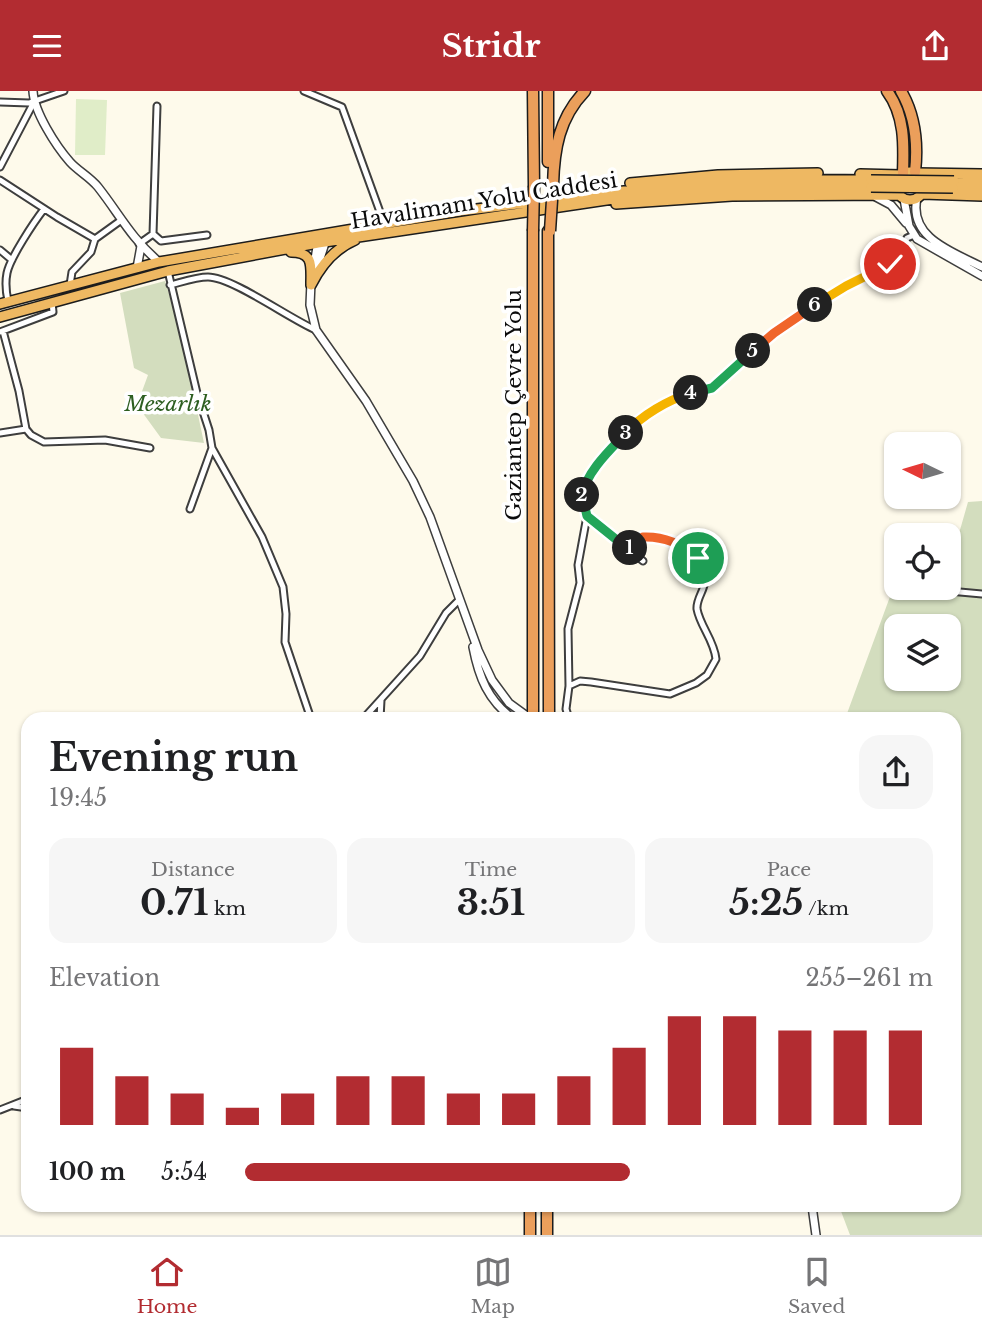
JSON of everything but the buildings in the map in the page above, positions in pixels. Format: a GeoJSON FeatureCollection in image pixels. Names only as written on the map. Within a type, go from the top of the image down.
{"type":"FeatureCollection","features":[{"type":"Feature","properties":{"kind":"highway","name":"Gaziantep Çevre Yolu"},"geometry":{"type":"LineString","coordinates":[[533,91],[533,712]]}},
{"type":"Feature","properties":{"kind":"highway","name":"Gaziantep Çevre Yolu"},"geometry":{"type":"LineString","coordinates":[[548,91],[549,712]]}},
{"type":"Feature","properties":{"kind":"highway"},"geometry":{"type":"LineString","coordinates":[[550,186],[563,122],[571,107],[585,91]]}},
{"type":"Feature","properties":{"kind":"highway"},"geometry":{"type":"LineString","coordinates":[[887,91],[899,114],[903,134],[902,174],[896,186],[902,197]]}},
{"type":"Feature","properties":{"kind":"highway"},"geometry":{"type":"LineString","coordinates":[[901,91],[910,112],[915,135],[916,173],[924,182],[919,196]]}},
{"type":"Feature","properties":{"kind":"highway"},"geometry":{"type":"LineString","coordinates":[[596,193],[628,183],[691,176],[774,173],[982,174]]}},
{"type":"Feature","properties":{"kind":"highway","name":"Havalimanı Yolu Caddesi"},"geometry":{"type":"LineString","coordinates":[[0,317],[168,271],[272,251],[384,223],[596,193],[728,180],[870,187]]}},
{"type":"Feature","properties":{"kind":"highway","name":"Havalimanı Yolu Caddesi"},"geometry":{"type":"LineString","coordinates":[[4,303],[159,262],[322,238],[365,237],[640,195],[761,187],[954,185],[982,181]]}},
{"type":"Feature","properties":{"kind":"highway","name":"Havalimanı Yolu Caddesi"},"geometry":{"type":"LineString","coordinates":[[954,185],[982,189]]}},
{"type":"Feature","properties":{"kind":"highway"},"geometry":{"type":"LineString","coordinates":[[870,187],[902,197],[982,196]]}},
{"type":"Feature","properties":{"kind":"highway"},"geometry":{"type":"LineString","coordinates":[[311,285],[327,260],[344,246],[365,237]]}},
{"type":"Feature","properties":{"kind":"highway"},"geometry":{"type":"LineString","coordinates":[[272,251],[298,252],[308,257],[311,265],[311,285]]}},
{"type":"Feature","properties":{"kind":"highway"},"geometry":{"type":"LineString","coordinates":[[530,1212],[530,1235]]}},
{"type":"Feature","properties":{"kind":"highway"},"geometry":{"type":"LineString","coordinates":[[547,1212],[547,1235]]}},
{"type":"Feature","properties":{"kind":"street"},"geometry":{"type":"LineString","coordinates":[[33,91],[34,101],[44,122],[70,163],[97,186],[120,221],[159,262]]}},
{"type":"Feature","properties":{"kind":"street"},"geometry":{"type":"LineString","coordinates":[[0,102],[34,101],[64,91]]}},
{"type":"Feature","properties":{"kind":"street"},"geometry":{"type":"LineString","coordinates":[[304,91],[342,107],[384,223]]}},
{"type":"Feature","properties":{"kind":"street"},"geometry":{"type":"LineString","coordinates":[[0,167],[34,101]]}},
{"type":"Feature","properties":{"kind":"street"},"geometry":{"type":"LineString","coordinates":[[137,268],[140,245],[153,234],[158,106]]}},
{"type":"Feature","properties":{"kind":"street"},"geometry":{"type":"LineString","coordinates":[[0,148],[9,151]]}},
{"type":"Feature","properties":{"kind":"street"},"geometry":{"type":"LineString","coordinates":[[0,180],[96,239]]}},
{"type":"Feature","properties":{"kind":"street"},"geometry":{"type":"LineString","coordinates":[[870,187],[877,197],[891,205],[917,239],[982,276]]}},
{"type":"Feature","properties":{"kind":"street"},"geometry":{"type":"LineString","coordinates":[[919,196],[915,219],[923,233],[982,267]]}},
{"type":"Feature","properties":{"kind":"street"},"geometry":{"type":"LineString","coordinates":[[902,197],[909,226]]}},
{"type":"Feature","properties":{"kind":"street"},"geometry":{"type":"LineString","coordinates":[[4,303],[6,278],[12,260],[44,209]]}},
{"type":"Feature","properties":{"kind":"street"},"geometry":{"type":"LineString","coordinates":[[70,285],[72,272],[90,252],[96,239],[120,221]]}},
{"type":"Feature","properties":{"kind":"street"},"geometry":{"type":"LineString","coordinates":[[153,234],[161,240],[207,235]]}},
{"type":"Feature","properties":{"kind":"street"},"geometry":{"type":"LineString","coordinates":[[567,712],[568,629],[580,583],[578,565],[587,516],[581,497],[584,486],[603,459],[639,419],[682,395],[712,388],[774,333],[846,286],[899,258],[907,238],[914,235]]}},
{"type":"Feature","properties":{"kind":"street"},"geometry":{"type":"LineString","coordinates":[[322,238],[311,285],[310,305],[316,330],[366,401],[414,481],[430,516],[478,650],[500,691],[509,703],[522,712]]}},
{"type":"Feature","properties":{"kind":"street"},"geometry":{"type":"LineString","coordinates":[[0,250],[12,260]]}},
{"type":"Feature","properties":{"kind":"street"},"geometry":{"type":"LineString","coordinates":[[168,271],[212,448],[262,537],[283,587],[285,642],[309,712]]}},
{"type":"Feature","properties":{"kind":"street"},"geometry":{"type":"LineString","coordinates":[[170,285],[209,277],[221,280],[261,299],[296,322],[316,330]]}},
{"type":"Feature","properties":{"kind":"street"},"geometry":{"type":"LineString","coordinates":[[52,302],[53,312],[2,331],[19,391],[26,429],[44,442],[105,440],[150,449]]}},
{"type":"Feature","properties":{"kind":"street"},"geometry":{"type":"LineString","coordinates":[[0,433],[26,429]]}},
{"type":"Feature","properties":{"kind":"street"},"geometry":{"type":"LineString","coordinates":[[190,509],[212,448]]}},
{"type":"Feature","properties":{"kind":"street"},"geometry":{"type":"LineString","coordinates":[[587,516],[643,561]]}},
{"type":"Feature","properties":{"kind":"street"},"geometry":{"type":"LineString","coordinates":[[569,686],[580,681],[670,694],[707,675],[716,659],[698,611],[697,605],[705,577],[698,558],[683,546],[656,538],[643,537],[628,549]]}},
{"type":"Feature","properties":{"kind":"street"},"geometry":{"type":"LineString","coordinates":[[961,592],[982,594]]}},
{"type":"Feature","properties":{"kind":"street"},"geometry":{"type":"LineString","coordinates":[[370,712],[420,656],[446,613],[459,600]]}},
{"type":"Feature","properties":{"kind":"street"},"geometry":{"type":"LineString","coordinates":[[467,622],[484,687],[495,704],[505,712]]}},
{"type":"Feature","properties":{"kind":"street"},"geometry":{"type":"LineString","coordinates":[[381,712],[382,700]]}},
{"type":"Feature","properties":{"kind":"street"},"geometry":{"type":"LineString","coordinates":[[0,1110],[21,1102]]}},
{"type":"Feature","properties":{"kind":"street"},"geometry":{"type":"LineString","coordinates":[[12,1106],[21,1107]]}},
{"type":"Feature","properties":{"kind":"street"},"geometry":{"type":"LineString","coordinates":[[812,1212],[816,1235]]}},
{"type":"Feature","properties":{"kind":"green space"},"geometry":{"type":"Polygon","coordinates":[[[76,99],[107,100],[105,155],[75,155],[76,99]]]}},
{"type":"Feature","properties":{"kind":"green space","name":"Mezarlık"},"geometry":{"type":"Polygon","coordinates":[[[165,281],[180,330],[204,443],[161,438],[137,405],[148,375],[134,368],[120,293],[165,281]]]}},
{"type":"Feature","properties":{"kind":"green space"},"geometry":{"type":"Polygon","coordinates":[[[982,501],[982,1235],[850,1235],[841,1212],[961,1212],[961,712],[848,712],[889,600],[961,600],[961,526],[968,502],[982,501]]]}},
{"type":"Feature","properties":{"kind":"route"},"geometry":{"type":"LineString","coordinates":[[698,558],[683,546],[656,538],[643,537],[628,549],[587,516],[581,497],[584,486],[603,459],[639,419],[682,395],[712,388],[774,333],[846,286],[890,264]]}}]}
